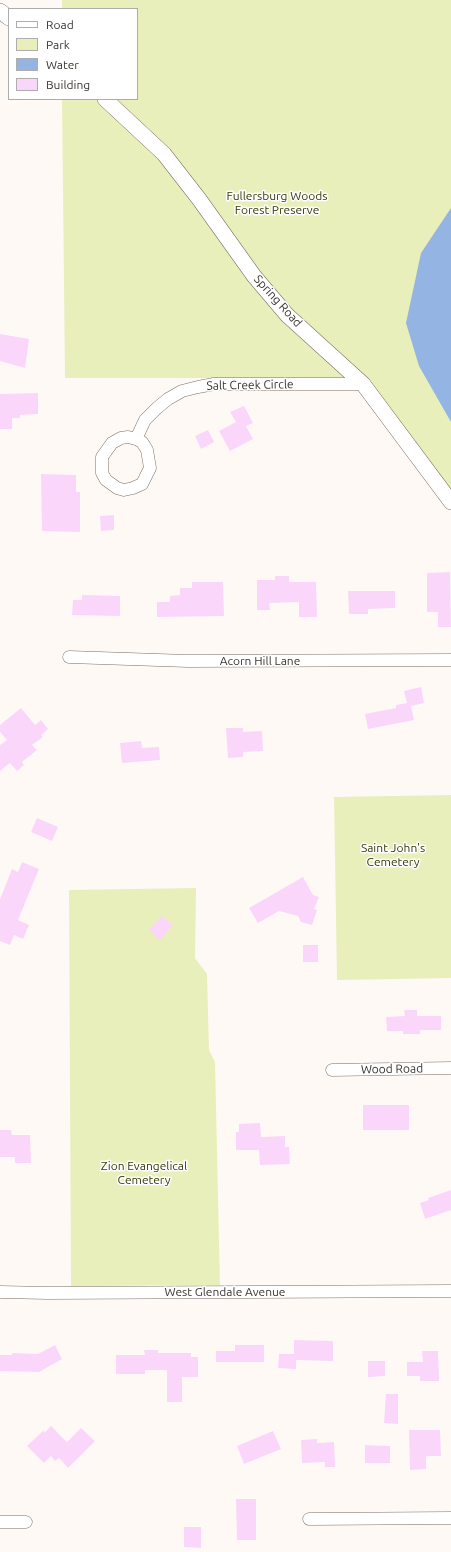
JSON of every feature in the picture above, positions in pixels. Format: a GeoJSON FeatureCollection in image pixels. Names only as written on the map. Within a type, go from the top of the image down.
{"type":"FeatureCollection","features":[{"type":"Feature","properties":{"kind":"street"},"geometry":{"type":"LineString","coordinates":[[0,11],[8,17]]}},
{"type":"Feature","properties":{"kind":"street","name":"Spring Road"},"geometry":{"type":"LineString","coordinates":[[106,100],[164,154],[200,199],[254,276],[287,315],[363,384],[451,502]]}},
{"type":"Feature","properties":{"kind":"street","name":"Salt Creek Circle"},"geometry":{"type":"LineString","coordinates":[[136,439],[145,420],[156,408],[168,399],[182,392],[198,387],[214,384],[363,384]]}},
{"type":"Feature","properties":{"kind":"street"},"geometry":{"type":"LineString","coordinates":[[128,437],[136,439],[142,442],[147,450],[150,468],[142,484],[124,490],[117,488],[106,480],[102,473],[102,457],[112,443],[121,438],[128,437]]}},
{"type":"Feature","properties":{"kind":"street","name":"Acorn Hill Lane"},"geometry":{"type":"LineString","coordinates":[[69,658],[188,661],[451,660]]}},
{"type":"Feature","properties":{"kind":"street","name":"Wood Road"},"geometry":{"type":"LineString","coordinates":[[332,1070],[451,1068]]}},
{"type":"Feature","properties":{"kind":"street","name":"West Glendale Avenue"},"geometry":{"type":"LineString","coordinates":[[0,1292],[451,1291]]}},
{"type":"Feature","properties":{"kind":"street"},"geometry":{"type":"LineString","coordinates":[[309,1519],[451,1518]]}},
{"type":"Feature","properties":{"kind":"street"},"geometry":{"type":"LineString","coordinates":[[0,1522],[26,1522]]}},
{"type":"Feature","properties":{"kind":"green space","name":"Fullersburg Woods Forest Preserve"},"geometry":{"type":"Polygon","coordinates":[[[62,0],[451,0],[451,497],[366,378],[65,378],[62,100],[138,100],[138,8],[62,8],[62,0]]]}},
{"type":"Feature","properties":{"kind":"green space","name":"Saint John's Cemetery"},"geometry":{"type":"Polygon","coordinates":[[[451,795],[451,978],[337,980],[334,797],[451,795]]]}},
{"type":"Feature","properties":{"kind":"green space","name":"Zion Evangelical Cemetery"},"geometry":{"type":"Polygon","coordinates":[[[196,888],[195,958],[207,974],[209,1050],[215,1062],[220,1285],[71,1286],[69,890],[196,888]]]}},
{"type":"Feature","properties":{"kind":"water"},"geometry":{"type":"Polygon","coordinates":[[[451,208],[451,422],[419,366],[406,323],[421,253],[451,208]]]}},
{"type":"Feature","properties":{"kind":"building"},"geometry":{"type":"Polygon","coordinates":[[[0,334],[29,339],[25,368],[0,361],[0,334]]]}},
{"type":"Feature","properties":{"kind":"building"},"geometry":{"type":"Polygon","coordinates":[[[38,393],[38,414],[20,415],[20,418],[12,418],[12,429],[0,429],[0,394],[38,393]]]}},
{"type":"Feature","properties":{"kind":"building"},"geometry":{"type":"Polygon","coordinates":[[[244,406],[253,423],[246,426],[253,439],[230,451],[219,431],[236,422],[230,412],[244,406]]]}},
{"type":"Feature","properties":{"kind":"building"},"geometry":{"type":"Polygon","coordinates":[[[208,430],[214,442],[201,449],[195,436],[208,430]]]}},
{"type":"Feature","properties":{"kind":"building"},"geometry":{"type":"Polygon","coordinates":[[[41,474],[76,475],[76,492],[80,492],[80,532],[42,531],[41,474]]]}},
{"type":"Feature","properties":{"kind":"building"},"geometry":{"type":"Polygon","coordinates":[[[114,515],[114,530],[101,531],[100,516],[114,515]]]}},
{"type":"Feature","properties":{"kind":"building"},"geometry":{"type":"Polygon","coordinates":[[[450,572],[451,627],[438,627],[438,612],[427,612],[427,573],[450,572]]]}},
{"type":"Feature","properties":{"kind":"building"},"geometry":{"type":"Polygon","coordinates":[[[275,576],[289,576],[289,582],[316,582],[317,617],[299,617],[299,602],[269,603],[270,610],[257,610],[257,580],[275,580],[275,576]]]}},
{"type":"Feature","properties":{"kind":"building"},"geometry":{"type":"Polygon","coordinates":[[[192,582],[223,582],[224,616],[157,617],[157,602],[170,602],[170,596],[180,595],[180,588],[192,588],[192,582]]]}},
{"type":"Feature","properties":{"kind":"building"},"geometry":{"type":"Polygon","coordinates":[[[348,591],[395,591],[395,608],[368,609],[368,614],[349,614],[348,591]]]}},
{"type":"Feature","properties":{"kind":"building"},"geometry":{"type":"Polygon","coordinates":[[[82,595],[120,596],[120,616],[72,615],[73,600],[82,600],[82,595]]]}},
{"type":"Feature","properties":{"kind":"building"},"geometry":{"type":"Polygon","coordinates":[[[421,687],[424,703],[411,706],[414,720],[368,729],[365,714],[396,708],[396,705],[407,703],[404,691],[421,687]]]}},
{"type":"Feature","properties":{"kind":"building"},"geometry":{"type":"Polygon","coordinates":[[[21,708],[35,725],[41,720],[48,729],[41,735],[43,737],[32,745],[37,750],[22,762],[24,765],[17,771],[10,763],[0,771],[0,745],[7,740],[0,732],[0,725],[21,708]]]}},
{"type":"Feature","properties":{"kind":"building"},"geometry":{"type":"Polygon","coordinates":[[[226,728],[243,728],[243,732],[262,731],[263,751],[243,752],[243,757],[228,758],[226,728]]]}},
{"type":"Feature","properties":{"kind":"building"},"geometry":{"type":"Polygon","coordinates":[[[141,741],[142,748],[159,747],[160,760],[122,763],[120,743],[141,741]]]}},
{"type":"Feature","properties":{"kind":"building"},"geometry":{"type":"Polygon","coordinates":[[[37,818],[58,827],[52,841],[31,832],[37,818]]]}},
{"type":"Feature","properties":{"kind":"building"},"geometry":{"type":"Polygon","coordinates":[[[22,862],[39,869],[18,920],[29,925],[23,939],[14,935],[10,945],[0,941],[0,899],[12,869],[18,872],[22,862]]]}},
{"type":"Feature","properties":{"kind":"building"},"geometry":{"type":"Polygon","coordinates":[[[303,877],[313,895],[319,897],[314,909],[317,910],[312,925],[301,922],[298,916],[279,911],[258,923],[249,908],[303,877]]]}},
{"type":"Feature","properties":{"kind":"building"},"geometry":{"type":"Polygon","coordinates":[[[162,916],[173,925],[160,940],[149,930],[162,916]]]}},
{"type":"Feature","properties":{"kind":"building"},"geometry":{"type":"Polygon","coordinates":[[[303,945],[318,945],[318,962],[303,962],[303,945]]]}},
{"type":"Feature","properties":{"kind":"building"},"geometry":{"type":"Polygon","coordinates":[[[404,1010],[417,1010],[417,1016],[441,1016],[441,1030],[420,1030],[420,1034],[403,1034],[403,1031],[387,1031],[386,1017],[405,1016],[404,1010]]]}},
{"type":"Feature","properties":{"kind":"building"},"geometry":{"type":"Polygon","coordinates":[[[363,1105],[409,1105],[409,1130],[363,1130],[363,1105]]]}},
{"type":"Feature","properties":{"kind":"building"},"geometry":{"type":"Polygon","coordinates":[[[260,1123],[261,1137],[285,1136],[285,1147],[289,1147],[290,1164],[260,1165],[259,1150],[236,1150],[236,1132],[239,1132],[239,1124],[260,1123]]]}},
{"type":"Feature","properties":{"kind":"building"},"geometry":{"type":"Polygon","coordinates":[[[0,1130],[11,1130],[12,1135],[30,1135],[31,1163],[15,1163],[15,1157],[0,1157],[0,1130]]]}},
{"type":"Feature","properties":{"kind":"building"},"geometry":{"type":"Polygon","coordinates":[[[451,1190],[451,1210],[425,1219],[420,1203],[429,1200],[428,1198],[451,1190]]]}},
{"type":"Feature","properties":{"kind":"building"},"geometry":{"type":"Polygon","coordinates":[[[294,1340],[333,1341],[333,1361],[296,1360],[296,1369],[278,1368],[279,1354],[294,1354],[294,1340]]]}},
{"type":"Feature","properties":{"kind":"building"},"geometry":{"type":"Polygon","coordinates":[[[55,1345],[62,1359],[39,1372],[0,1371],[0,1355],[12,1355],[12,1353],[38,1354],[55,1345]]]}},
{"type":"Feature","properties":{"kind":"building"},"geometry":{"type":"Polygon","coordinates":[[[235,1345],[264,1345],[264,1362],[216,1362],[216,1351],[235,1351],[235,1345]]]}},
{"type":"Feature","properties":{"kind":"building"},"geometry":{"type":"Polygon","coordinates":[[[144,1350],[158,1350],[158,1353],[191,1353],[191,1357],[198,1357],[198,1377],[182,1377],[182,1402],[167,1402],[167,1370],[145,1370],[145,1374],[116,1374],[116,1355],[145,1355],[144,1350]]]}},
{"type":"Feature","properties":{"kind":"building"},"geometry":{"type":"Polygon","coordinates":[[[422,1351],[438,1351],[439,1381],[420,1381],[420,1376],[407,1376],[407,1362],[423,1362],[422,1351]]]}},
{"type":"Feature","properties":{"kind":"building"},"geometry":{"type":"Polygon","coordinates":[[[368,1361],[385,1361],[385,1376],[368,1377],[368,1361]]]}},
{"type":"Feature","properties":{"kind":"building"},"geometry":{"type":"Polygon","coordinates":[[[386,1394],[398,1394],[398,1424],[384,1423],[386,1394]]]}},
{"type":"Feature","properties":{"kind":"building"},"geometry":{"type":"Polygon","coordinates":[[[51,1426],[67,1442],[81,1428],[95,1441],[68,1468],[59,1458],[55,1461],[51,1456],[44,1463],[27,1446],[44,1430],[44,1433],[51,1426]]]}},
{"type":"Feature","properties":{"kind":"building"},"geometry":{"type":"Polygon","coordinates":[[[409,1430],[440,1430],[441,1456],[426,1456],[426,1469],[410,1470],[409,1430]]]}},
{"type":"Feature","properties":{"kind":"building"},"geometry":{"type":"Polygon","coordinates":[[[273,1431],[281,1449],[244,1464],[237,1446],[273,1431]]]}},
{"type":"Feature","properties":{"kind":"building"},"geometry":{"type":"Polygon","coordinates":[[[317,1439],[317,1443],[334,1442],[335,1467],[325,1467],[325,1462],[302,1463],[301,1440],[317,1439]]]}},
{"type":"Feature","properties":{"kind":"building"},"geometry":{"type":"Polygon","coordinates":[[[365,1445],[390,1446],[390,1463],[365,1463],[365,1445]]]}},
{"type":"Feature","properties":{"kind":"building"},"geometry":{"type":"Polygon","coordinates":[[[236,1499],[256,1499],[256,1540],[237,1540],[236,1499]]]}},
{"type":"Feature","properties":{"kind":"building"},"geometry":{"type":"Polygon","coordinates":[[[184,1527],[201,1527],[201,1548],[184,1547],[184,1527]]]}}]}
